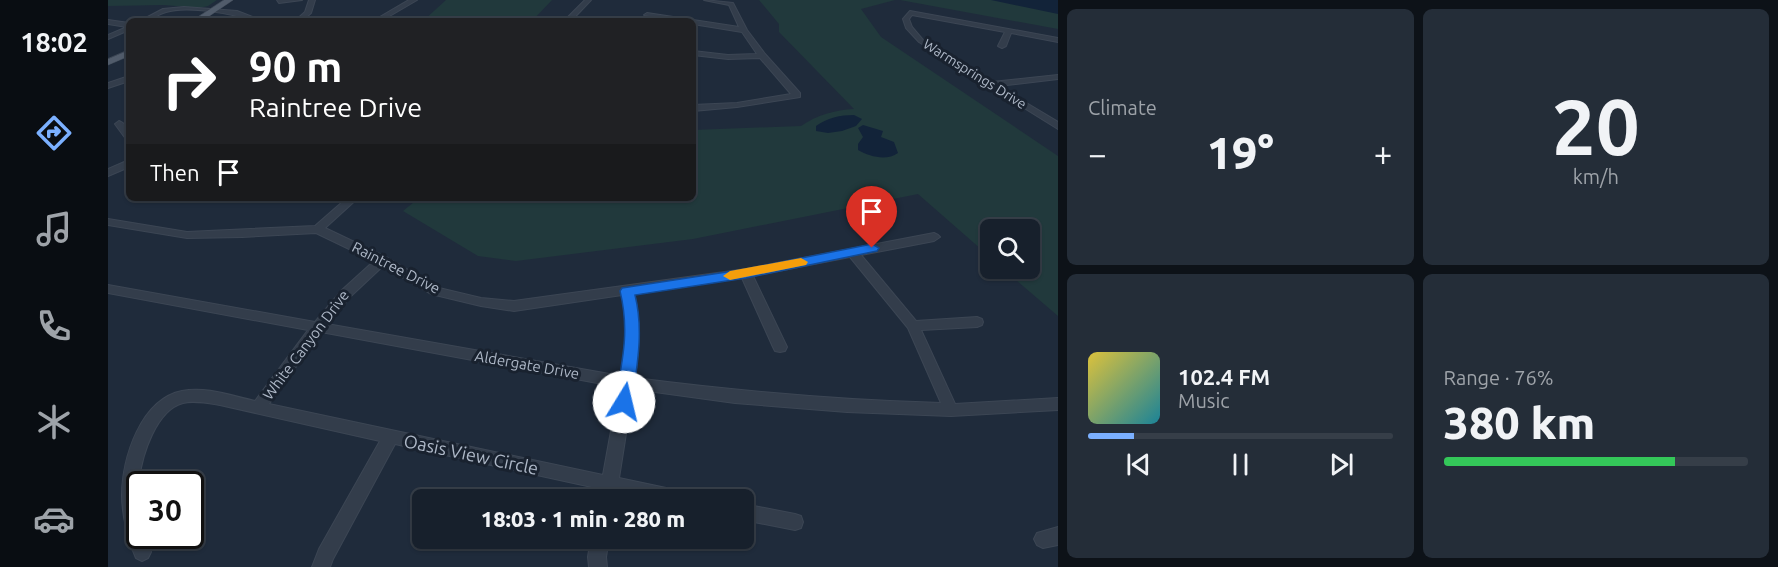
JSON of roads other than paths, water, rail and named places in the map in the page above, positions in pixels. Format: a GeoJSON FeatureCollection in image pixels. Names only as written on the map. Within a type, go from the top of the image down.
{"type":"FeatureCollection","features":[{"type":"Feature","properties":{"kind":"main road"},"geometry":{"type":"LineString","coordinates":[[201,18],[229,0]]}},
{"type":"Feature","properties":{"kind":"main road"},"geometry":{"type":"LineString","coordinates":[[108,62],[126,54]]}},
{"type":"Feature","properties":{"kind":"street"},"geometry":{"type":"LineString","coordinates":[[279,1],[299,0]]}},
{"type":"Feature","properties":{"kind":"street"},"geometry":{"type":"LineString","coordinates":[[302,18],[308,13],[312,0]]}},
{"type":"Feature","properties":{"kind":"street"},"geometry":{"type":"LineString","coordinates":[[381,18],[414,0]]}},
{"type":"Feature","properties":{"kind":"street"},"geometry":{"type":"LineString","coordinates":[[570,18],[588,0]]}},
{"type":"Feature","properties":{"kind":"street"},"geometry":{"type":"LineString","coordinates":[[696,108],[737,105],[797,95],[762,56],[744,30],[731,4],[707,0]]}},
{"type":"Feature","properties":{"kind":"street"},"geometry":{"type":"LineString","coordinates":[[151,18],[171,10],[236,14],[247,18]]}},
{"type":"Feature","properties":{"kind":"street","name":"Warmsprings Drive"},"geometry":{"type":"LineString","coordinates":[[1009,31],[910,13],[906,20],[909,28],[921,41],[1053,119],[1058,126]]}},
{"type":"Feature","properties":{"kind":"street"},"geometry":{"type":"LineString","coordinates":[[647,15],[668,18]]}},
{"type":"Feature","properties":{"kind":"street"},"geometry":{"type":"LineString","coordinates":[[108,22],[126,26]]}},
{"type":"Feature","properties":{"kind":"street"},"geometry":{"type":"LineString","coordinates":[[696,22],[744,30]]}},
{"type":"Feature","properties":{"kind":"street"},"geometry":{"type":"LineString","coordinates":[[108,37],[126,28]]}},
{"type":"Feature","properties":{"kind":"street"},"geometry":{"type":"LineString","coordinates":[[1002,46],[1009,31],[1058,40]]}},
{"type":"Feature","properties":{"kind":"street"},"geometry":{"type":"LineString","coordinates":[[696,56],[762,56]]}},
{"type":"Feature","properties":{"kind":"street"},"geometry":{"type":"LineString","coordinates":[[992,84],[1058,78]]}},
{"type":"Feature","properties":{"kind":"street"},"geometry":{"type":"LineString","coordinates":[[108,86],[126,79]]}},
{"type":"Feature","properties":{"kind":"street"},"geometry":{"type":"LineString","coordinates":[[119,124],[126,132]]}},
{"type":"Feature","properties":{"kind":"street"},"geometry":{"type":"LineString","coordinates":[[108,173],[126,164]]}},
{"type":"Feature","properties":{"kind":"street"},"geometry":{"type":"LineString","coordinates":[[318,229],[350,201]]}},
{"type":"Feature","properties":{"kind":"street","name":"Raintree Drive"},"geometry":{"type":"LineString","coordinates":[[108,222],[187,235],[318,229],[382,260],[435,291],[481,302],[514,306],[746,273],[934,237]]}},
{"type":"Feature","properties":{"kind":"street"},"geometry":{"type":"LineString","coordinates":[[852,252],[913,326],[951,410]]}},
{"type":"Feature","properties":{"kind":"street","name":"White Canyon Drive"},"geometry":{"type":"LineString","coordinates":[[258,408],[340,299],[382,260]]}},
{"type":"Feature","properties":{"kind":"street"},"geometry":{"type":"LineString","coordinates":[[746,273],[780,347]]}},
{"type":"Feature","properties":{"kind":"street","name":"Aldergate Drive"},"geometry":{"type":"LineString","coordinates":[[108,289],[627,383],[735,397],[847,406],[951,410],[1058,404]]}},
{"type":"Feature","properties":{"kind":"street"},"geometry":{"type":"LineString","coordinates":[[609,489],[632,352],[633,315],[627,291]]}},
{"type":"Feature","properties":{"kind":"street"},"geometry":{"type":"LineString","coordinates":[[913,326],[977,322]]}},
{"type":"Feature","properties":{"kind":"street","name":"Oasis View Circle"},"geometry":{"type":"LineString","coordinates":[[142,552],[130,495],[132,471],[152,417],[166,404],[179,397],[194,395],[258,408],[596,489]]}},
{"type":"Feature","properties":{"kind":"street"},"geometry":{"type":"LineString","coordinates":[[321,567],[390,438]]}},
{"type":"Feature","properties":{"kind":"street"},"geometry":{"type":"LineString","coordinates":[[754,514],[795,522]]}},
{"type":"Feature","properties":{"kind":"street"},"geometry":{"type":"LineString","coordinates":[[598,549],[598,567]]}},
{"type":"Feature","properties":{"kind":"water"},"geometry":{"type":"Polygon","coordinates":[[[991,0],[1058,0],[1058,14],[991,0]]]}},
{"type":"Feature","properties":{"kind":"water"},"geometry":{"type":"Polygon","coordinates":[[[854,115],[862,119],[856,126],[828,133],[816,131],[816,126],[825,121],[839,116],[854,115]]]}},
{"type":"Feature","properties":{"kind":"water"},"geometry":{"type":"Polygon","coordinates":[[[863,125],[883,131],[881,137],[894,142],[898,153],[889,157],[878,157],[858,150],[858,144],[863,137],[858,128],[863,125]]]}}]}
